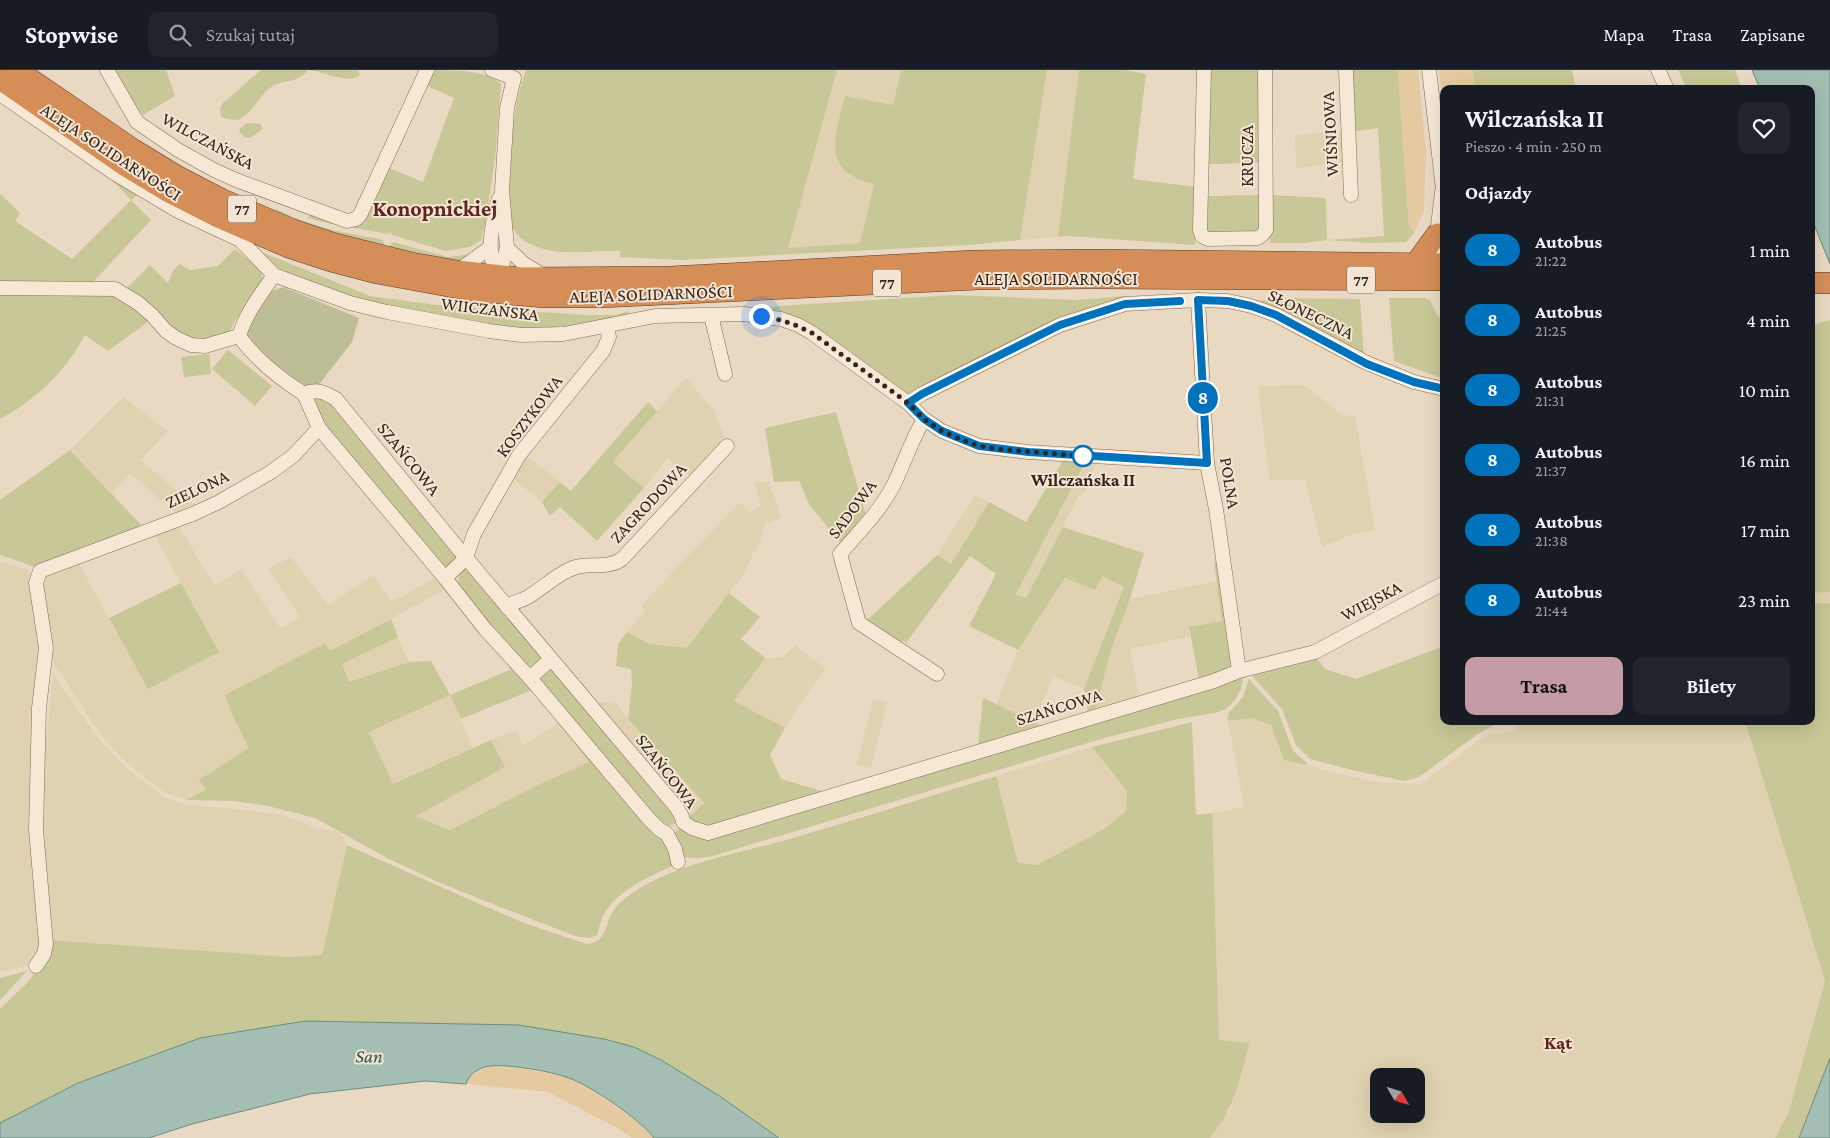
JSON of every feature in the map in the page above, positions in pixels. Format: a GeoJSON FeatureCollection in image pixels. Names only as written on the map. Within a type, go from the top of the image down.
{"type":"FeatureCollection","features":[{"type":"Feature","properties":{"kind":"highway","name":"ALEJA SOLIDARNOŚCI"},"geometry":{"type":"LineString","coordinates":[[17,70],[134,150],[221,199],[293,230],[335,244],[411,263],[457,271],[496,285],[544,297],[650,295],[978,279],[1440,271]]}},
{"type":"Feature","properties":{"kind":"highway","name":"ALEJA SOLIDARNOŚCI"},"geometry":{"type":"LineString","coordinates":[[0,80],[126,166],[170,192],[254,233],[331,262],[441,285],[496,285],[522,278],[670,277],[972,261],[1092,260],[1416,263],[1440,270]]}},
{"type":"Feature","properties":{"kind":"highway"},"geometry":{"type":"LineString","coordinates":[[1416,263],[1437,234]]}},
{"type":"Feature","properties":{"kind":"highway"},"geometry":{"type":"LineString","coordinates":[[1815,273],[1830,273]]}},
{"type":"Feature","properties":{"kind":"highway"},"geometry":{"type":"LineString","coordinates":[[1815,283],[1830,283]]}},
{"type":"Feature","properties":{"kind":"street","name":"WILCZAŃSKA"},"geometry":{"type":"LineString","coordinates":[[107,70],[137,122],[178,150],[236,180],[347,221],[356,219],[360,215],[427,70]]}},
{"type":"Feature","properties":{"kind":"street"},"geometry":{"type":"LineString","coordinates":[[492,70],[515,74],[507,108],[502,190],[507,248],[496,285]]}},
{"type":"Feature","properties":{"kind":"street","name":"KRUCZA"},"geometry":{"type":"LineString","coordinates":[[1204,70],[1200,230],[1202,236],[1208,239],[1258,238],[1266,230],[1265,70]]}},
{"type":"Feature","properties":{"kind":"street","name":"WIŚNIOWA"},"geometry":{"type":"LineString","coordinates":[[1346,70],[1352,196]]}},
{"type":"Feature","properties":{"kind":"street"},"geometry":{"type":"LineString","coordinates":[[1429,70],[1440,168]]}},
{"type":"Feature","properties":{"kind":"street"},"geometry":{"type":"LineString","coordinates":[[1658,70],[1665,85]]}},
{"type":"Feature","properties":{"kind":"street","name":"WIICZAŃSKA"},"geometry":{"type":"LineString","coordinates":[[0,94],[121,178],[178,211],[240,240],[274,275],[350,303],[387,312],[504,333],[547,335],[579,332],[655,316],[753,315],[781,319],[798,325],[812,333],[908,403],[924,419],[942,431],[979,446],[998,449],[1207,463]]}},
{"type":"Feature","properties":{"kind":"street"},"geometry":{"type":"LineString","coordinates":[[496,285],[490,248],[495,212],[502,190]]}},
{"type":"Feature","properties":{"kind":"street"},"geometry":{"type":"LineString","coordinates":[[1440,214],[1437,234],[1440,252]]}},
{"type":"Feature","properties":{"kind":"street"},"geometry":{"type":"LineString","coordinates":[[457,271],[490,248]]}},
{"type":"Feature","properties":{"kind":"street"},"geometry":{"type":"LineString","coordinates":[[507,248],[524,264],[545,277]]}},
{"type":"Feature","properties":{"kind":"street"},"geometry":{"type":"LineString","coordinates":[[274,275],[251,308],[243,324],[240,336],[252,353],[288,384],[304,394],[319,428],[445,578],[484,629],[530,678],[648,818],[659,830],[668,834],[675,849],[678,862]]}},
{"type":"Feature","properties":{"kind":"street"},"geometry":{"type":"LineString","coordinates":[[0,288],[115,289],[138,303],[166,331],[191,345],[205,346],[240,336]]}},
{"type":"Feature","properties":{"kind":"street","name":"SŁONECZNA"},"geometry":{"type":"LineString","coordinates":[[908,403],[922,394],[1060,325],[1125,304],[1198,300],[1228,301],[1251,306],[1276,315],[1367,364],[1414,382],[1440,388]]}},
{"type":"Feature","properties":{"kind":"street","name":"POLNA"},"geometry":{"type":"LineString","coordinates":[[1198,300],[1207,463],[1216,509],[1239,671]]}},
{"type":"Feature","properties":{"kind":"street"},"geometry":{"type":"LineString","coordinates":[[711,315],[725,374]]}},
{"type":"Feature","properties":{"kind":"street","name":"KOSZYKOWA"},"geometry":{"type":"LineString","coordinates":[[445,578],[466,558],[474,534],[519,455],[603,351],[609,337],[607,326]]}},
{"type":"Feature","properties":{"kind":"street","name":"SZAŃCOWA"},"geometry":{"type":"LineString","coordinates":[[304,394],[311,390],[325,393],[336,399],[466,558],[677,808],[683,822],[692,828],[708,832],[1239,671],[1315,652]]}},
{"type":"Feature","properties":{"kind":"street","name":"SADOWA"},"geometry":{"type":"LineString","coordinates":[[924,419],[892,487],[879,507],[840,554],[859,623],[938,674]]}},
{"type":"Feature","properties":{"kind":"street","name":"ZIELONA"},"geometry":{"type":"LineString","coordinates":[[36,966],[44,954],[46,944],[36,830],[40,708],[46,648],[36,582],[40,571],[193,514],[219,502],[271,472],[292,456],[319,428]]}},
{"type":"Feature","properties":{"kind":"street","name":"ZAGRODOWA"},"geometry":{"type":"LineString","coordinates":[[508,607],[574,568],[608,565],[622,559],[727,446]]}},
{"type":"Feature","properties":{"kind":"street","name":"WIEJSKA"},"geometry":{"type":"LineString","coordinates":[[1315,652],[1440,588]]}},
{"type":"Feature","properties":{"kind":"street"},"geometry":{"type":"LineString","coordinates":[[530,678],[551,659]]}},
{"type":"Feature","properties":{"kind":"street"},"geometry":{"type":"LineString","coordinates":[[668,834],[683,822]]}},
{"type":"Feature","properties":{"kind":"shaded area"},"geometry":{"type":"Polygon","coordinates":[[[113,70],[166,70],[175,96],[143,115],[131,102],[113,70]]]}},
{"type":"Feature","properties":{"kind":"shaded area"},"geometry":{"type":"Polygon","coordinates":[[[261,70],[308,70],[291,81],[268,89],[250,111],[240,119],[233,120],[221,117],[220,108],[222,104],[261,70]]]}},
{"type":"Feature","properties":{"kind":"shaded area"},"geometry":{"type":"Polygon","coordinates":[[[308,70],[358,70],[360,75],[349,79],[308,70]]]}},
{"type":"Feature","properties":{"kind":"shaded area"},"geometry":{"type":"Polygon","coordinates":[[[432,70],[479,73],[495,79],[501,84],[495,159],[481,240],[470,247],[446,251],[392,235],[391,232],[388,234],[308,218],[311,211],[349,224],[387,167],[423,182],[454,98],[425,85],[432,70]]]}},
{"type":"Feature","properties":{"kind":"shaded area"},"geometry":{"type":"Polygon","coordinates":[[[526,70],[837,70],[788,248],[860,243],[874,184],[845,171],[838,161],[836,138],[845,96],[893,105],[901,70],[1047,70],[1020,240],[968,245],[681,260],[620,257],[620,251],[564,252],[542,249],[516,234],[511,221],[509,206],[513,130],[516,107],[526,70]]]}},
{"type":"Feature","properties":{"kind":"shaded area"},"geometry":{"type":"Polygon","coordinates":[[[837,70],[901,70],[860,243],[788,248],[837,70]]]}},
{"type":"Feature","properties":{"kind":"shaded area"},"geometry":{"type":"Polygon","coordinates":[[[1047,70],[1079,70],[1058,237],[1020,240],[1047,70]]]}},
{"type":"Feature","properties":{"kind":"shaded area"},"geometry":{"type":"Polygon","coordinates":[[[1079,70],[1126,70],[1146,74],[1133,179],[1197,187],[1195,245],[1069,236],[1058,237],[1079,70]]]}},
{"type":"Feature","properties":{"kind":"shaded area"},"geometry":{"type":"Polygon","coordinates":[[[1209,70],[1263,70],[1263,163],[1209,164],[1209,70]]]}},
{"type":"Feature","properties":{"kind":"shaded area"},"geometry":{"type":"Polygon","coordinates":[[[1350,70],[1398,70],[1409,227],[1415,232],[1406,242],[1368,243],[1327,240],[1384,236],[1378,128],[1351,132],[1350,70]]]}},
{"type":"Feature","properties":{"kind":"shaded area"},"geometry":{"type":"Polygon","coordinates":[[[1472,70],[1572,70],[1575,85],[1474,85],[1472,70]]]}},
{"type":"Feature","properties":{"kind":"shaded area"},"geometry":{"type":"Polygon","coordinates":[[[1678,70],[1735,70],[1741,85],[1685,85],[1678,70]]]}},
{"type":"Feature","properties":{"kind":"shaded area"},"geometry":{"type":"Polygon","coordinates":[[[246,123],[260,124],[263,129],[250,138],[245,137],[239,130],[246,123]]]}},
{"type":"Feature","properties":{"kind":"shaded area"},"geometry":{"type":"Polygon","coordinates":[[[1346,131],[1348,162],[1296,168],[1295,135],[1346,131]]]}},
{"type":"Feature","properties":{"kind":"shaded area"},"geometry":{"type":"Polygon","coordinates":[[[116,181],[138,194],[131,200],[114,182],[116,181]]]}},
{"type":"Feature","properties":{"kind":"shaded area"},"geometry":{"type":"Polygon","coordinates":[[[0,194],[20,213],[15,221],[72,259],[131,200],[151,220],[92,283],[0,286],[0,194]]]}},
{"type":"Feature","properties":{"kind":"shaded area"},"geometry":{"type":"Polygon","coordinates":[[[1264,195],[1260,232],[1210,235],[1206,231],[1207,196],[1264,195]]]}},
{"type":"Feature","properties":{"kind":"shaded area"},"geometry":{"type":"Polygon","coordinates":[[[1270,195],[1326,198],[1327,240],[1305,243],[1270,243],[1270,195]]]}},
{"type":"Feature","properties":{"kind":"shaded area"},"geometry":{"type":"Polygon","coordinates":[[[276,209],[328,228],[382,239],[385,246],[388,247],[393,242],[448,257],[478,251],[469,259],[457,262],[348,241],[275,212],[276,209]]]}},
{"type":"Feature","properties":{"kind":"shaded area"},"geometry":{"type":"Polygon","coordinates":[[[235,249],[257,267],[262,274],[262,279],[257,291],[235,321],[229,333],[207,343],[178,335],[126,289],[150,265],[168,283],[173,270],[180,264],[190,270],[218,266],[235,249]]]}},
{"type":"Feature","properties":{"kind":"shaded area"},"geometry":{"type":"Polygon","coordinates":[[[259,251],[370,296],[437,305],[586,315],[616,315],[629,311],[629,315],[569,328],[519,330],[375,304],[288,275],[272,264],[259,251]]]}},
{"type":"Feature","properties":{"kind":"shaded area"},"geometry":{"type":"Polygon","coordinates":[[[109,290],[152,319],[108,351],[85,335],[69,361],[38,394],[0,419],[0,292],[109,290]]]}},
{"type":"Feature","properties":{"kind":"shaded area"},"geometry":{"type":"Polygon","coordinates":[[[953,295],[1078,300],[1125,296],[1128,300],[907,395],[816,328],[712,310],[953,295]]]}},
{"type":"Feature","properties":{"kind":"shaded area"},"geometry":{"type":"Polygon","coordinates":[[[1281,298],[1360,299],[1364,356],[1253,300],[1272,301],[1281,298]]]}},
{"type":"Feature","properties":{"kind":"shaded area"},"geometry":{"type":"Polygon","coordinates":[[[1389,298],[1424,298],[1430,300],[1440,318],[1440,378],[1394,361],[1389,298]]]}},
{"type":"Feature","properties":{"kind":"shaded area"},"geometry":{"type":"Polygon","coordinates":[[[1830,320],[1830,592],[1815,593],[1815,324],[1830,320]]]}},
{"type":"Feature","properties":{"kind":"shaded area"},"geometry":{"type":"Polygon","coordinates":[[[228,350],[272,386],[255,406],[212,369],[228,350]]]}},
{"type":"Feature","properties":{"kind":"shaded area"},"geometry":{"type":"Polygon","coordinates":[[[209,354],[211,374],[184,377],[181,357],[209,354]]]}},
{"type":"Feature","properties":{"kind":"shaded area"},"geometry":{"type":"Polygon","coordinates":[[[686,378],[714,410],[727,443],[692,477],[667,458],[644,488],[613,462],[686,378]]]}},
{"type":"Feature","properties":{"kind":"shaded area"},"geometry":{"type":"Polygon","coordinates":[[[1305,385],[1343,416],[1355,415],[1375,529],[1351,535],[1322,547],[1305,480],[1269,480],[1258,386],[1305,385]]]}},
{"type":"Feature","properties":{"kind":"shaded area"},"geometry":{"type":"Polygon","coordinates":[[[323,394],[460,559],[446,568],[441,567],[328,433],[312,398],[323,394]]]}},
{"type":"Feature","properties":{"kind":"shaded area"},"geometry":{"type":"Polygon","coordinates":[[[124,397],[167,431],[141,460],[196,507],[177,514],[130,473],[112,493],[70,450],[124,397]]]}},
{"type":"Feature","properties":{"kind":"shaded area"},"geometry":{"type":"Polygon","coordinates":[[[648,402],[657,411],[613,462],[644,488],[597,541],[560,507],[550,516],[542,502],[560,482],[571,491],[648,402]]]}},
{"type":"Feature","properties":{"kind":"shaded area"},"geometry":{"type":"Polygon","coordinates":[[[836,412],[866,515],[842,544],[810,506],[799,481],[774,482],[765,428],[836,412]]]}},
{"type":"Feature","properties":{"kind":"shaded area"},"geometry":{"type":"Polygon","coordinates":[[[70,450],[144,528],[35,567],[0,555],[0,500],[70,450]]]}},
{"type":"Feature","properties":{"kind":"shaded area"},"geometry":{"type":"Polygon","coordinates":[[[525,454],[560,482],[542,502],[511,477],[525,454]]]}},
{"type":"Feature","properties":{"kind":"shaded area"},"geometry":{"type":"Polygon","coordinates":[[[1063,460],[1086,461],[1016,594],[1026,598],[1063,527],[1144,553],[1130,599],[1111,650],[1095,711],[1088,713],[1084,689],[1124,587],[1103,576],[1095,590],[1065,578],[1018,650],[969,626],[996,574],[970,556],[906,643],[904,641],[893,643],[863,624],[937,555],[951,564],[989,502],[1026,522],[1063,460]]]}},
{"type":"Feature","properties":{"kind":"shaded area"},"geometry":{"type":"Polygon","coordinates":[[[1086,461],[1096,462],[1085,493],[1079,496],[1026,598],[1016,594],[1086,461]]]}},
{"type":"Feature","properties":{"kind":"shaded area"},"geometry":{"type":"Polygon","coordinates":[[[754,482],[769,482],[782,518],[766,523],[757,551],[754,551],[746,571],[687,649],[649,644],[627,632],[645,611],[641,605],[740,502],[751,513],[761,505],[754,482]]]}},
{"type":"Feature","properties":{"kind":"shaded area"},"geometry":{"type":"Polygon","coordinates":[[[975,495],[989,502],[951,564],[937,555],[975,495]]]}},
{"type":"Feature","properties":{"kind":"shaded area"},"geometry":{"type":"Polygon","coordinates":[[[177,523],[215,586],[241,569],[280,628],[300,617],[268,569],[291,557],[328,605],[374,575],[391,602],[437,577],[446,589],[330,651],[324,643],[233,716],[249,748],[200,780],[206,790],[186,800],[165,793],[145,778],[119,755],[98,731],[51,659],[39,587],[43,575],[77,560],[148,689],[219,652],[153,533],[177,523]]]}},
{"type":"Feature","properties":{"kind":"shaded area"},"geometry":{"type":"Polygon","coordinates":[[[1214,561],[1219,561],[1232,661],[1231,667],[1199,680],[1189,627],[1222,621],[1214,561]]]}},
{"type":"Feature","properties":{"kind":"shaded area"},"geometry":{"type":"Polygon","coordinates":[[[0,562],[27,569],[32,577],[42,649],[43,929],[37,958],[26,966],[0,972],[0,562]]]}},
{"type":"Feature","properties":{"kind":"shaded area"},"geometry":{"type":"Polygon","coordinates":[[[466,566],[543,657],[529,671],[458,587],[459,571],[466,566]]]}},
{"type":"Feature","properties":{"kind":"shaded area"},"geometry":{"type":"Polygon","coordinates":[[[1103,576],[1124,587],[1084,689],[1053,676],[1035,721],[996,705],[1018,650],[1065,578],[1095,590],[1103,576]]]}},
{"type":"Feature","properties":{"kind":"shaded area"},"geometry":{"type":"Polygon","coordinates":[[[1217,581],[1222,621],[1189,627],[1190,637],[1130,649],[1139,697],[1095,711],[1111,650],[1130,599],[1217,581]]]}},
{"type":"Feature","properties":{"kind":"shaded area"},"geometry":{"type":"Polygon","coordinates":[[[181,583],[219,652],[148,689],[109,618],[181,583]]]}},
{"type":"Feature","properties":{"kind":"shaded area"},"geometry":{"type":"Polygon","coordinates":[[[1830,592],[1830,603],[1815,603],[1815,593],[1830,592]]]}},
{"type":"Feature","properties":{"kind":"shaded area"},"geometry":{"type":"Polygon","coordinates":[[[729,593],[760,617],[741,639],[765,658],[734,701],[785,728],[770,755],[781,779],[828,793],[711,829],[687,819],[704,803],[628,719],[632,683],[631,669],[616,666],[618,644],[627,632],[649,644],[687,648],[729,593]]]}},
{"type":"Feature","properties":{"kind":"shaded area"},"geometry":{"type":"Polygon","coordinates":[[[1815,603],[1830,603],[1830,1058],[1799,1138],[1775,1138],[1789,1111],[1825,981],[1746,725],[1815,725],[1815,603]]]}},
{"type":"Feature","properties":{"kind":"shaded area"},"geometry":{"type":"Polygon","coordinates":[[[391,619],[398,637],[342,664],[349,682],[409,662],[431,661],[450,695],[510,670],[509,668],[513,666],[671,849],[672,866],[633,886],[616,899],[603,916],[597,935],[591,938],[578,937],[436,881],[387,858],[315,818],[264,805],[233,801],[186,800],[206,790],[199,780],[249,748],[225,695],[325,643],[330,651],[391,619]],[[532,690],[461,719],[450,695],[369,732],[393,784],[491,740],[505,767],[416,816],[450,830],[538,785],[589,762],[532,690]]]}},
{"type":"Feature","properties":{"kind":"shaded area"},"geometry":{"type":"Polygon","coordinates":[[[398,637],[409,662],[349,682],[341,664],[398,637]]]}},
{"type":"Feature","properties":{"kind":"shaded area"},"geometry":{"type":"Polygon","coordinates":[[[795,645],[826,669],[785,728],[734,701],[765,658],[784,657],[795,645]]]}},
{"type":"Feature","properties":{"kind":"shaded area"},"geometry":{"type":"Polygon","coordinates":[[[1440,648],[1440,725],[1494,725],[1479,733],[1419,777],[1404,781],[1356,771],[1310,759],[1296,745],[1282,709],[1253,677],[1252,673],[1315,656],[1325,669],[1356,679],[1440,648]]]}},
{"type":"Feature","properties":{"kind":"shaded area"},"geometry":{"type":"Polygon","coordinates":[[[550,664],[678,819],[674,824],[669,826],[658,825],[536,679],[550,664]]]}},
{"type":"Feature","properties":{"kind":"shaded area"},"geometry":{"type":"Polygon","coordinates":[[[53,673],[94,733],[127,769],[166,798],[186,805],[284,815],[317,828],[340,832],[347,845],[322,955],[290,957],[49,940],[38,831],[41,746],[47,737],[53,673]]]}},
{"type":"Feature","properties":{"kind":"shaded area"},"geometry":{"type":"Polygon","coordinates":[[[1241,675],[1243,679],[1241,689],[1235,700],[1226,709],[1215,713],[1178,719],[1101,739],[713,856],[686,857],[678,849],[675,833],[678,829],[684,828],[699,834],[1241,675]]]}},
{"type":"Feature","properties":{"kind":"shaded area"},"geometry":{"type":"Polygon","coordinates":[[[1249,679],[1278,711],[1293,751],[1307,765],[1284,760],[1271,725],[1252,718],[1228,721],[1228,714],[1243,697],[1249,679]]]}},
{"type":"Feature","properties":{"kind":"shaded area"},"geometry":{"type":"Polygon","coordinates":[[[450,695],[473,748],[392,784],[369,732],[450,695]]]}},
{"type":"Feature","properties":{"kind":"shaded area"},"geometry":{"type":"Polygon","coordinates":[[[983,698],[1043,726],[978,747],[983,698]]]}},
{"type":"Feature","properties":{"kind":"shaded area"},"geometry":{"type":"Polygon","coordinates":[[[873,700],[887,702],[871,768],[857,765],[873,700]]]}},
{"type":"Feature","properties":{"kind":"shaded area"},"geometry":{"type":"Polygon","coordinates":[[[602,702],[617,704],[628,719],[704,804],[687,819],[591,704],[602,702]]]}},
{"type":"Feature","properties":{"kind":"shaded area"},"geometry":{"type":"Polygon","coordinates":[[[1252,718],[1272,725],[1285,760],[1375,782],[1421,784],[1477,742],[1489,735],[1515,730],[1515,725],[1746,725],[1825,981],[1789,1111],[1775,1138],[1210,1138],[1231,1108],[1241,1079],[1248,1043],[1219,1040],[1212,813],[1244,807],[1228,721],[1252,718]]]}},
{"type":"Feature","properties":{"kind":"shaded area"},"geometry":{"type":"Polygon","coordinates":[[[559,722],[589,762],[538,785],[450,830],[415,815],[505,767],[491,740],[516,730],[523,746],[559,722]]]}},
{"type":"Feature","properties":{"kind":"shaded area"},"geometry":{"type":"Polygon","coordinates":[[[1192,722],[1196,815],[1212,813],[1219,1040],[1249,1043],[1236,1093],[1225,1116],[1210,1138],[779,1138],[718,1095],[661,1060],[634,1047],[519,1025],[305,1021],[200,1038],[78,1083],[0,1123],[0,1009],[27,983],[40,966],[49,940],[290,957],[322,955],[347,845],[524,923],[587,944],[599,940],[613,911],[624,899],[644,885],[665,875],[699,863],[786,840],[996,776],[1018,863],[1037,865],[1104,829],[1126,811],[1127,791],[1092,747],[1192,722]]]}},
{"type":"Feature","properties":{"kind":"shaded area"},"geometry":{"type":"Polygon","coordinates":[[[1092,747],[1127,791],[1126,811],[1104,829],[1037,865],[1018,863],[996,776],[1092,747]]]}},
{"type":"Feature","properties":{"kind":"shaded area"},"geometry":{"type":"Polygon","coordinates":[[[27,971],[0,1000],[0,978],[27,971]]]}},
{"type":"Feature","properties":{"kind":"sand"},"geometry":{"type":"Polygon","coordinates":[[[1398,70],[1418,70],[1426,153],[1424,210],[1415,232],[1409,227],[1398,70]]]}},
{"type":"Feature","properties":{"kind":"sand"},"geometry":{"type":"Polygon","coordinates":[[[1439,70],[1471,70],[1474,85],[1441,85],[1439,70]]]}},
{"type":"Feature","properties":{"kind":"sand"},"geometry":{"type":"Polygon","coordinates":[[[489,1066],[527,1069],[570,1078],[592,1089],[638,1122],[654,1138],[632,1138],[619,1129],[548,1092],[466,1084],[472,1075],[489,1066]]]}},
{"type":"Feature","properties":{"kind":"green space"},"geometry":{"type":"Polygon","coordinates":[[[283,287],[359,318],[352,342],[318,386],[303,387],[252,347],[246,331],[249,320],[270,292],[283,287]]]}},
{"type":"Feature","properties":{"kind":"water"},"geometry":{"type":"Polygon","coordinates":[[[1752,70],[1830,70],[1830,264],[1815,227],[1815,85],[1758,85],[1752,70]]]}},
{"type":"Feature","properties":{"kind":"water","name":"San"},"geometry":{"type":"Polygon","coordinates":[[[305,1021],[519,1025],[604,1039],[634,1047],[661,1060],[718,1095],[779,1138],[654,1138],[638,1122],[602,1095],[569,1078],[518,1067],[489,1066],[481,1068],[472,1074],[466,1084],[425,1081],[310,1094],[192,1124],[149,1138],[0,1138],[0,1123],[78,1083],[200,1038],[305,1021]]]}},
{"type":"Feature","properties":{"kind":"water"},"geometry":{"type":"Polygon","coordinates":[[[1830,1058],[1830,1138],[1799,1138],[1830,1058]]]}},
{"type":"Feature","properties":{"kind":"bus line","name":"8"},"geometry":{"type":"LineString","coordinates":[[1180,301],[1125,304],[1060,325],[922,394],[908,403],[924,419],[942,431],[979,446],[1028,452],[1207,463],[1198,300],[1228,301],[1251,306],[1276,315],[1367,364],[1414,382],[1440,388]]}},
{"type":"Feature","properties":{"kind":"place","name":"Wilczańska II"},"geometry":{"type":"Point","coordinates":[1083,456]}},
{"type":"Feature","properties":{"kind":"district","name":"Konopnickiej"},"geometry":{"type":"Point","coordinates":[435,208]}},
{"type":"Feature","properties":{"kind":"district","name":"Kąt"},"geometry":{"type":"Point","coordinates":[1558,1042]}},
{"type":"Feature","properties":{"kind":"route"},"geometry":{"type":"LineString","coordinates":[[761,316],[781,319],[798,325],[812,333],[908,403],[924,419],[942,431],[962,440],[979,446],[998,449],[1083,456]]}}]}
